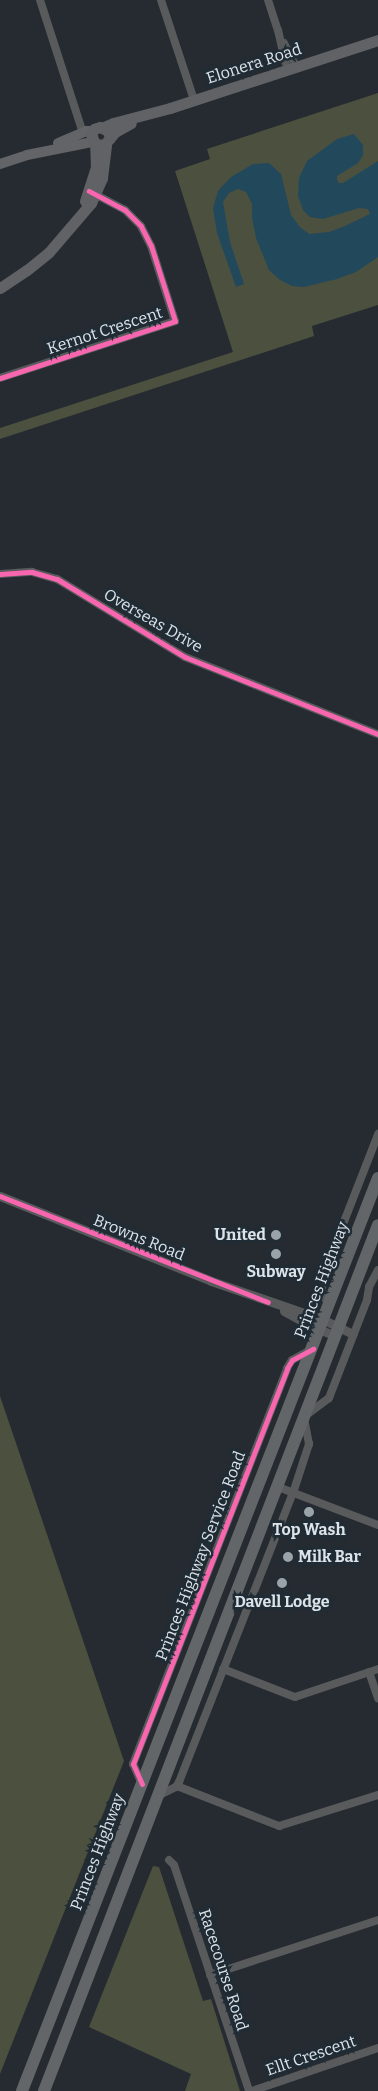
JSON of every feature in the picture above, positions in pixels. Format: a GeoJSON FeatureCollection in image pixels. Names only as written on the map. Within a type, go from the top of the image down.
{"type":"FeatureCollection","features":[{"type":"Feature","properties":{"kind":"highway","name":"Princes Highway"},"geometry":{"type":"LineString","coordinates":[[22,2091],[313,1349],[378,1178]]}},
{"type":"Feature","properties":{"kind":"highway","name":"Princes Highway"},"geometry":{"type":"LineString","coordinates":[[44,2091],[378,1225]]}},
{"type":"Feature","properties":{"kind":"highway"},"geometry":{"type":"LineString","coordinates":[[269,1458],[285,1464]]}},
{"type":"Feature","properties":{"kind":"highway"},"geometry":{"type":"LineString","coordinates":[[261,1480],[278,1487]]}},
{"type":"Feature","properties":{"kind":"main road","name":"Elonera Road"},"geometry":{"type":"LineString","coordinates":[[0,164],[97,137],[122,120],[140,118],[378,40]]}},
{"type":"Feature","properties":{"kind":"main road"},"geometry":{"type":"LineString","coordinates":[[0,288],[38,261],[60,241],[78,219],[102,178],[97,137]]}},
{"type":"Feature","properties":{"kind":"street"},"geometry":{"type":"LineString","coordinates":[[40,0],[97,137]]}},
{"type":"Feature","properties":{"kind":"street"},"geometry":{"type":"LineString","coordinates":[[161,0],[194,100]]}},
{"type":"Feature","properties":{"kind":"street"},"geometry":{"type":"LineString","coordinates":[[268,0],[291,69]]}},
{"type":"Feature","properties":{"kind":"street","name":"Kernot Crescent"},"geometry":{"type":"LineString","coordinates":[[0,378],[175,321],[151,246],[142,226],[125,210],[92,193]]}},
{"type":"Feature","properties":{"kind":"street","name":"Overseas Drive"},"geometry":{"type":"LineString","coordinates":[[0,574],[32,572],[57,580],[184,657],[378,734]]}},
{"type":"Feature","properties":{"kind":"street"},"geometry":{"type":"LineString","coordinates":[[329,1305],[322,1293],[322,1278],[378,1134]]}},
{"type":"Feature","properties":{"kind":"street","name":"Browns Road"},"geometry":{"type":"LineString","coordinates":[[0,1196],[337,1331],[353,1334]]}},
{"type":"Feature","properties":{"kind":"street"},"geometry":{"type":"LineString","coordinates":[[157,1797],[177,1786],[293,1493],[309,1444],[304,1417],[329,1398],[367,1300],[369,1287],[378,1270]]}},
{"type":"Feature","properties":{"kind":"street","name":"Princes Highway Service Road"},"geometry":{"type":"LineString","coordinates":[[142,1784],[133,1764],[287,1368],[292,1360],[313,1349]]}},
{"type":"Feature","properties":{"kind":"street"},"geometry":{"type":"LineString","coordinates":[[278,1487],[378,1525]]}},
{"type":"Feature","properties":{"kind":"street"},"geometry":{"type":"LineString","coordinates":[[223,1669],[295,1697],[378,1669]]}},
{"type":"Feature","properties":{"kind":"street"},"geometry":{"type":"LineString","coordinates":[[369,1672],[378,1698]]}},
{"type":"Feature","properties":{"kind":"street"},"geometry":{"type":"LineString","coordinates":[[177,1786],[279,1826],[378,1795]]}},
{"type":"Feature","properties":{"kind":"street","name":"Racecourse Road"},"geometry":{"type":"LineString","coordinates":[[169,1860],[174,1865],[248,2091]]}},
{"type":"Feature","properties":{"kind":"street"},"geometry":{"type":"LineString","coordinates":[[210,1975],[378,1920]]}},
{"type":"Feature","properties":{"kind":"street","name":"Ellt Crescent"},"geometry":{"type":"LineString","coordinates":[[252,2091],[378,2048]]}},
{"type":"Feature","properties":{"kind":"green space"},"geometry":{"type":"Polygon","coordinates":[[[378,93],[378,305],[312,326],[314,336],[0,439],[0,428],[233,352],[175,171],[210,159],[207,149],[378,93]]]}},
{"type":"Feature","properties":{"kind":"green space"},"geometry":{"type":"Polygon","coordinates":[[[0,1396],[124,1761],[0,2074],[0,1396]]]}},
{"type":"Feature","properties":{"kind":"green space"},"geometry":{"type":"Polygon","coordinates":[[[153,1866],[159,1867],[203,2001],[211,1999],[240,2091],[185,2091],[191,2074],[89,2027],[153,1866]]]}},
{"type":"Feature","properties":{"kind":"water"},"geometry":{"type":"Polygon","coordinates":[[[354,134],[363,145],[363,155],[358,163],[337,176],[337,180],[339,183],[343,183],[378,161],[378,257],[356,272],[337,279],[304,287],[292,286],[280,280],[269,270],[256,238],[252,218],[252,204],[246,192],[238,189],[229,193],[223,202],[230,242],[244,284],[236,287],[217,233],[213,208],[218,191],[231,177],[253,164],[269,163],[281,174],[291,215],[300,227],[309,234],[329,232],[345,226],[370,214],[368,209],[359,208],[323,219],[310,217],[303,210],[298,196],[299,178],[307,161],[337,139],[354,134]]]}},
{"type":"Feature","properties":{"kind":"cycle path"},"geometry":{"type":"LineString","coordinates":[[0,378],[175,321],[151,246],[141,226],[125,210],[89,191]]}},
{"type":"Feature","properties":{"kind":"cycle path"},"geometry":{"type":"LineString","coordinates":[[0,574],[32,572],[57,579],[185,657],[378,734]]}},
{"type":"Feature","properties":{"kind":"cycle path"},"geometry":{"type":"LineString","coordinates":[[0,1196],[268,1302]]}},
{"type":"Feature","properties":{"kind":"cycle path"},"geometry":{"type":"LineString","coordinates":[[142,1784],[133,1764],[287,1368],[292,1360],[313,1349]]}},
{"type":"Feature","properties":{"kind":"place","name":"United"},"geometry":{"type":"Point","coordinates":[276,1235]}},
{"type":"Feature","properties":{"kind":"place","name":"Subway"},"geometry":{"type":"Point","coordinates":[276,1254]}},
{"type":"Feature","properties":{"kind":"place","name":"Top Wash"},"geometry":{"type":"Point","coordinates":[309,1512]}},
{"type":"Feature","properties":{"kind":"place","name":"Milk Bar"},"geometry":{"type":"Point","coordinates":[288,1557]}},
{"type":"Feature","properties":{"kind":"place","name":"Davell Lodge"},"geometry":{"type":"Point","coordinates":[282,1583]}}]}
